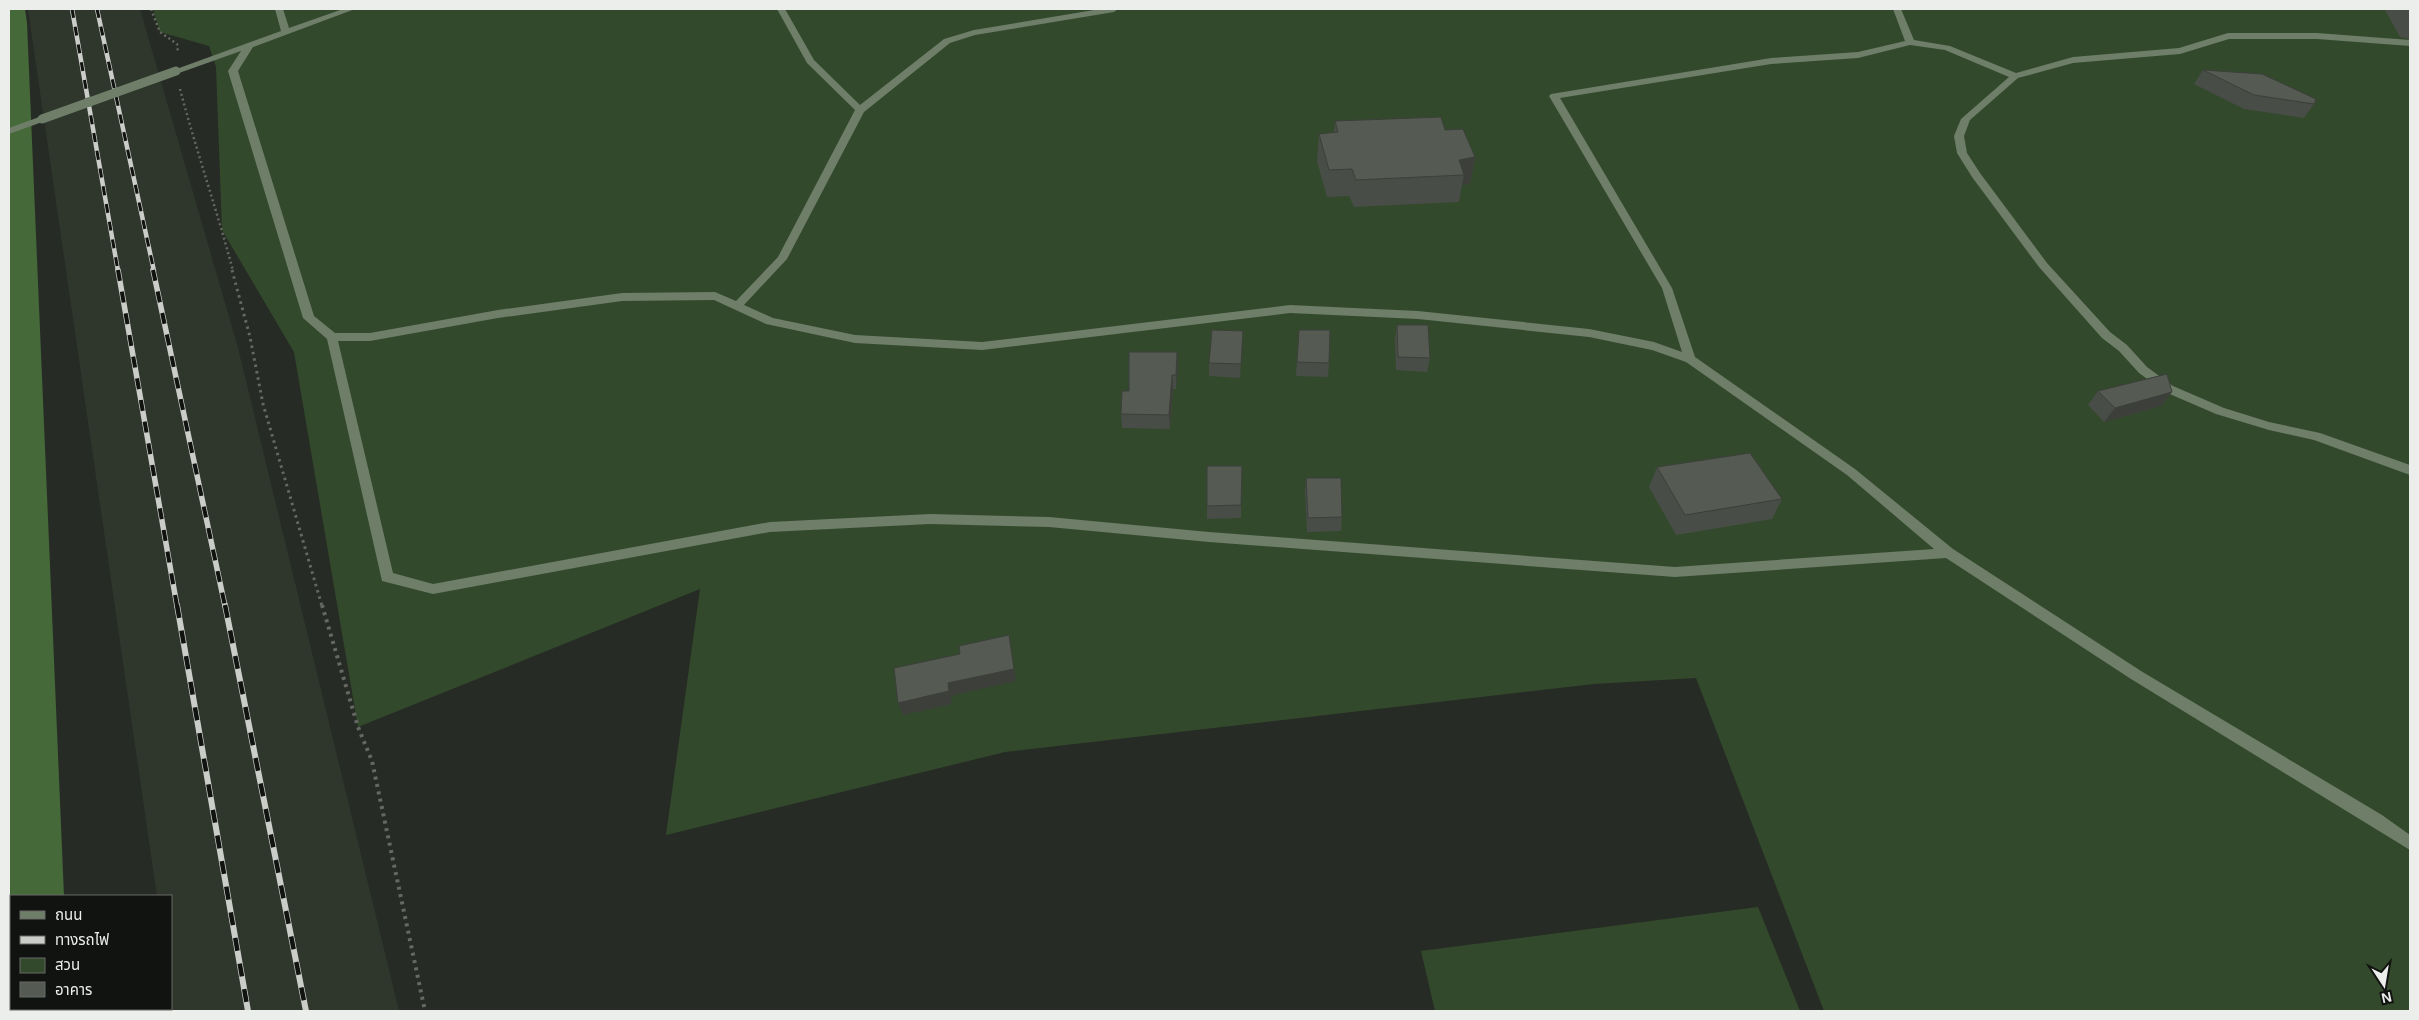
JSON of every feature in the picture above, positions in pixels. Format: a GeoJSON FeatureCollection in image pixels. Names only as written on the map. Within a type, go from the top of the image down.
{"type":"FeatureCollection","features":[{"type":"Feature","properties":{"kind":"street"},"geometry":{"type":"LineString","coordinates":[[279,9],[286,31]]}},
{"type":"Feature","properties":{"kind":"street"},"geometry":{"type":"LineString","coordinates":[[9,130],[351,9]]}},
{"type":"Feature","properties":{"kind":"street"},"geometry":{"type":"LineString","coordinates":[[781,9],[810,62],[860,110]]}},
{"type":"Feature","properties":{"kind":"street"},"geometry":{"type":"LineString","coordinates":[[738,305],[782,259],[860,110],[947,41],[974,33],[1114,9]]}},
{"type":"Feature","properties":{"kind":"street"},"geometry":{"type":"LineString","coordinates":[[1897,9],[1910,42]]}},
{"type":"Feature","properties":{"kind":"street"},"geometry":{"type":"LineString","coordinates":[[2410,43],[2317,36],[2228,36],[2180,51],[2073,60],[2015,76],[1966,119],[1959,136],[1962,153],[2043,266],[2106,335],[2123,348],[2143,370],[2169,389],[2191,400],[2269,426],[2316,436],[2410,470]]}},
{"type":"Feature","properties":{"kind":"street"},"geometry":{"type":"LineString","coordinates":[[1690,359],[1667,288],[1554,96],[1771,61],[1858,55],[1910,42],[1947,48],[2015,76]]}},
{"type":"Feature","properties":{"kind":"street"},"geometry":{"type":"LineString","coordinates":[[250,44],[233,71],[309,318],[332,337],[387,577],[433,589],[770,528],[930,519],[1049,522],[1209,537],[1675,572],[1948,553]]}},
{"type":"Feature","properties":{"kind":"street"},"geometry":{"type":"LineString","coordinates":[[332,337],[370,337],[498,314],[622,297],[714,296],[738,305],[770,321],[854,339],[982,346],[1290,309],[1418,315],[1589,333],[1654,346],[1690,359],[1851,472],[1948,553],[2136,675],[2376,820],[2410,843]]}},
{"type":"Feature","properties":{"kind":"path"},"geometry":{"type":"LineString","coordinates":[[151,9],[160,32],[177,44],[176,71],[194,142],[222,230],[250,337],[263,404],[358,727],[372,761],[425,1011]]}},
{"type":"Feature","properties":{"kind":"shaded area"},"geometry":{"type":"Polygon","coordinates":[[[28,9],[140,9],[238,348],[399,1011],[173,1011],[172,895],[157,895],[28,9]]]}},
{"type":"Feature","properties":{"kind":"green space"},"geometry":{"type":"Polygon","coordinates":[[[9,9],[25,9],[64,895],[10,895],[10,1010],[69,1011],[9,1011],[9,9]]]}},
{"type":"Feature","properties":{"kind":"green space"},"geometry":{"type":"Polygon","coordinates":[[[153,9],[2410,9],[2410,1011],[1824,1011],[1696,678],[1594,684],[1005,752],[666,835],[700,589],[358,727],[294,352],[222,230],[216,67],[209,46],[160,32],[153,9]]]}},
{"type":"Feature","properties":{"kind":"green space"},"geometry":{"type":"Polygon","coordinates":[[[1758,907],[1800,1011],[1435,1011],[1421,951],[1758,907]]]}},
{"type":"Feature","properties":{"kind":"building"},"geometry":{"type":"Polygon","coordinates":[[[2203,70],[2262,74],[2316,99],[2314,104],[2254,95],[2203,70]]]}},
{"type":"Feature","properties":{"kind":"building"},"geometry":{"type":"Polygon","coordinates":[[[1441,117],[1445,130],[1463,129],[1475,157],[1459,160],[1464,175],[1356,180],[1352,169],[1329,170],[1319,134],[1338,132],[1335,121],[1441,117]]]}},
{"type":"Feature","properties":{"kind":"building"},"geometry":{"type":"Polygon","coordinates":[[[1397,325],[1428,325],[1430,358],[1398,357],[1397,325]]]}},
{"type":"Feature","properties":{"kind":"building"},"geometry":{"type":"Polygon","coordinates":[[[1212,330],[1243,331],[1241,364],[1209,363],[1212,330]]]}},
{"type":"Feature","properties":{"kind":"building"},"geometry":{"type":"Polygon","coordinates":[[[1299,330],[1330,330],[1329,363],[1297,362],[1299,330]]]}},
{"type":"Feature","properties":{"kind":"building"},"geometry":{"type":"Polygon","coordinates":[[[1129,352],[1177,352],[1176,375],[1172,375],[1169,415],[1121,414],[1122,391],[1129,391],[1129,352]]]}},
{"type":"Feature","properties":{"kind":"building"},"geometry":{"type":"Polygon","coordinates":[[[2167,374],[2172,392],[2115,408],[2098,391],[2167,374]]]}},
{"type":"Feature","properties":{"kind":"building"},"geometry":{"type":"Polygon","coordinates":[[[1750,453],[1782,499],[1685,515],[1657,467],[1750,453]]]}},
{"type":"Feature","properties":{"kind":"building"},"geometry":{"type":"Polygon","coordinates":[[[1207,466],[1242,466],[1241,505],[1207,506],[1207,466]]]}},
{"type":"Feature","properties":{"kind":"building"},"geometry":{"type":"Polygon","coordinates":[[[1306,478],[1341,478],[1342,517],[1308,518],[1306,478]]]}},
{"type":"Feature","properties":{"kind":"building"},"geometry":{"type":"Polygon","coordinates":[[[1009,635],[1014,669],[948,683],[949,691],[898,703],[894,668],[960,654],[959,646],[1009,635]]]}},
{"type":"Feature","properties":{"kind":"railway"},"geometry":{"type":"LineString","coordinates":[[72,9],[118,271]]}},
{"type":"Feature","properties":{"kind":"railway"},"geometry":{"type":"LineString","coordinates":[[97,9],[154,271]]}},
{"type":"Feature","properties":{"kind":"railway"},"geometry":{"type":"LineString","coordinates":[[118,270],[177,606]]}},
{"type":"Feature","properties":{"kind":"railway"},"geometry":{"type":"LineString","coordinates":[[153,270],[225,606]]}},
{"type":"Feature","properties":{"kind":"railway"},"geometry":{"type":"LineString","coordinates":[[177,605],[248,1011]]}},
{"type":"Feature","properties":{"kind":"railway"},"geometry":{"type":"LineString","coordinates":[[225,605],[306,1011]]}}]}
